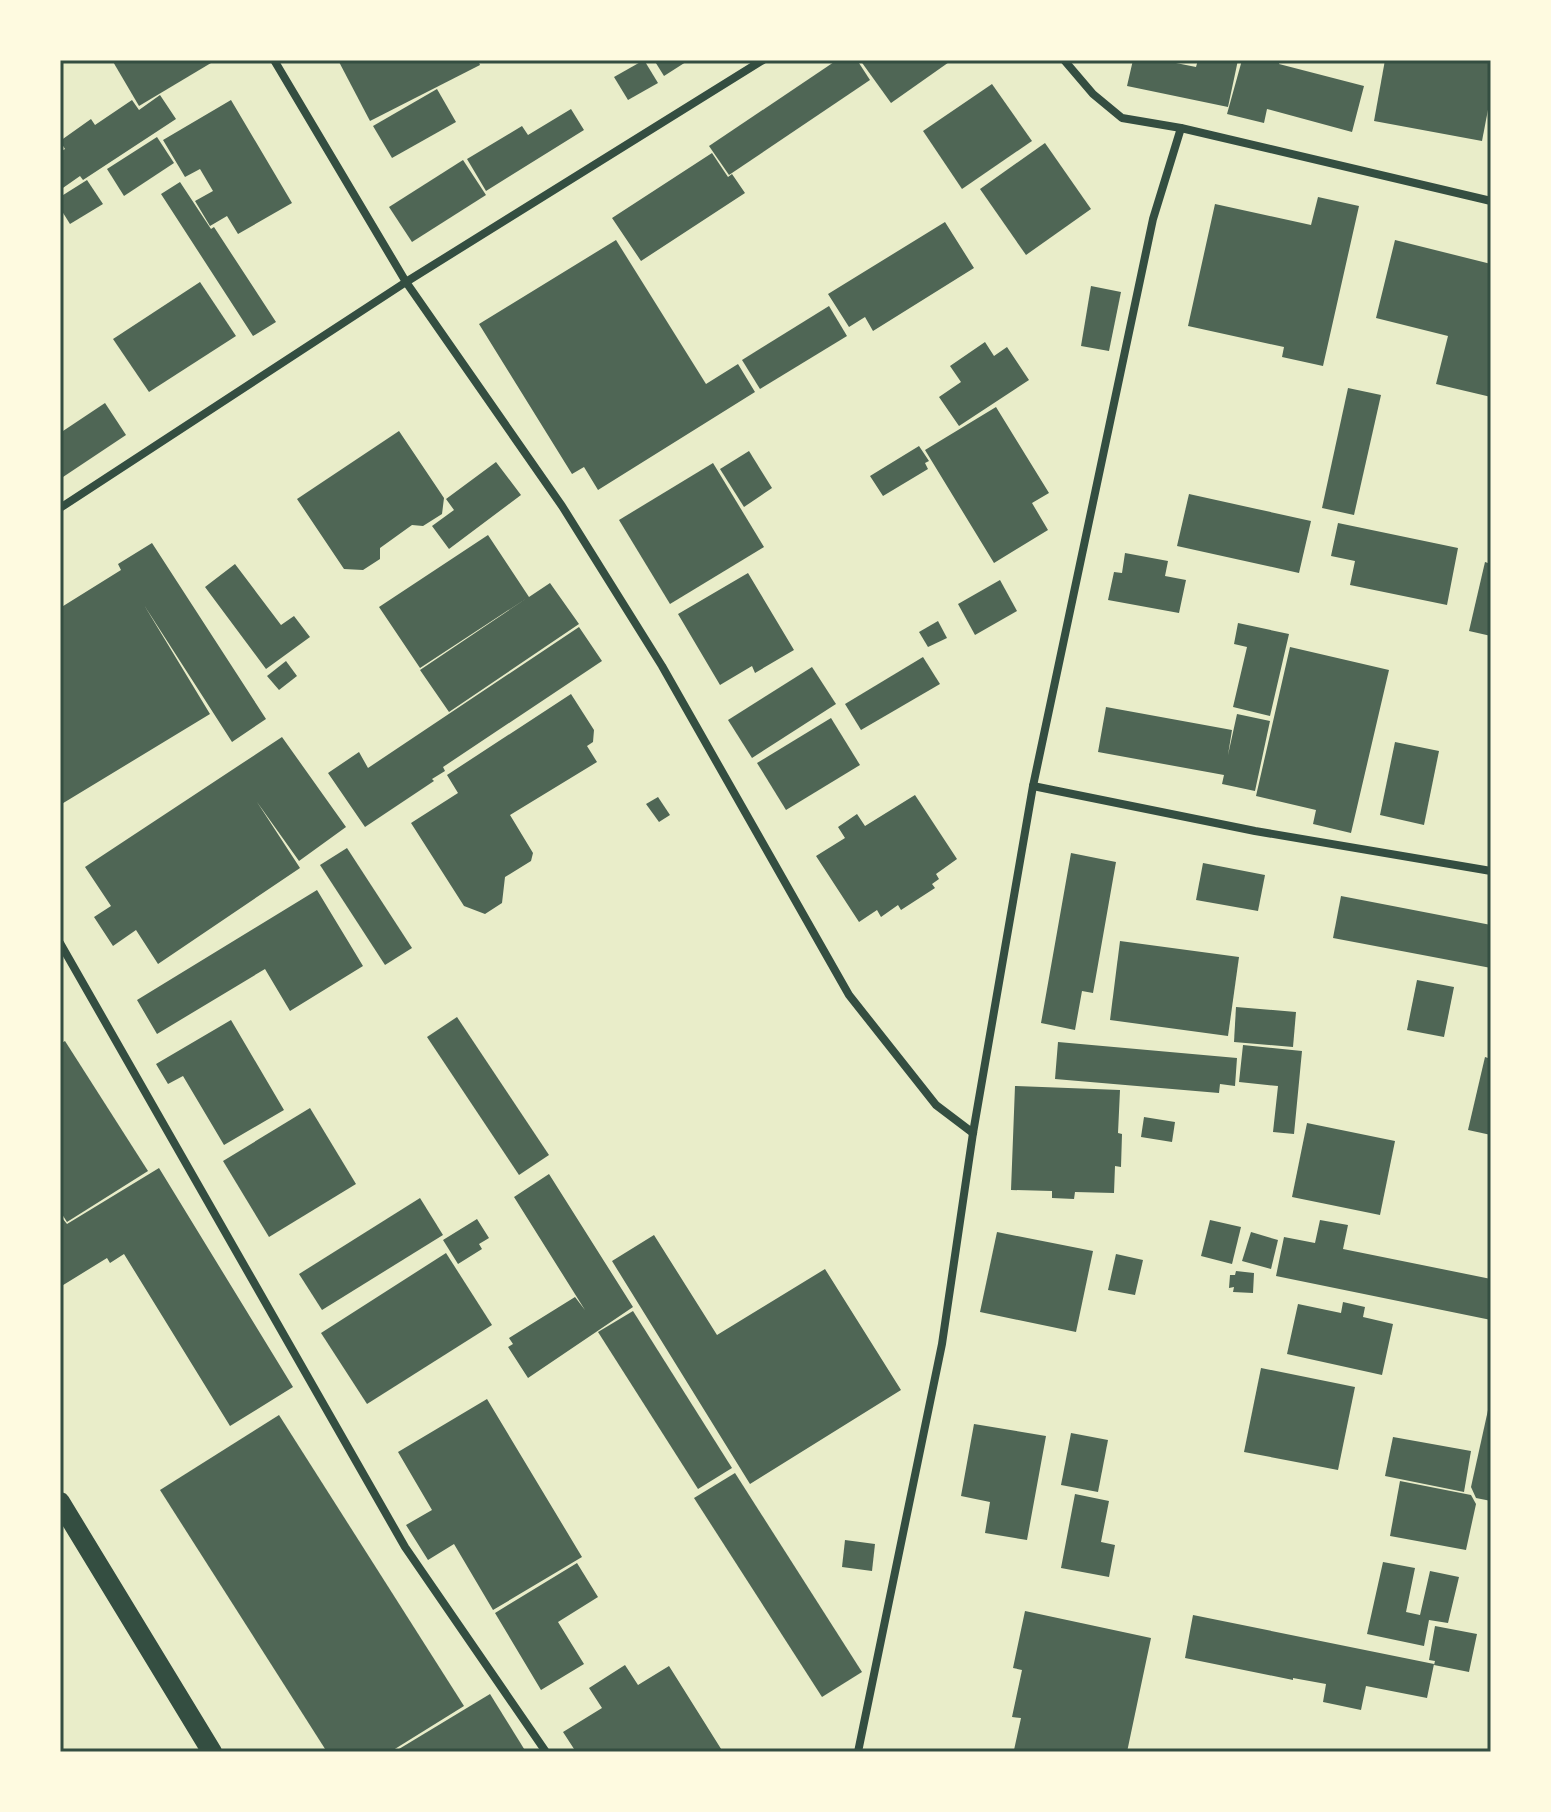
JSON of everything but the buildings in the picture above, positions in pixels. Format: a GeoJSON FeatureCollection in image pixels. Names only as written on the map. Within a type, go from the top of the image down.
{"type":"FeatureCollection","features":[{"type":"Feature","properties":{"kind":"main road"},"geometry":{"type":"LineString","coordinates":[[60,1502],[212,1752]]}},
{"type":"Feature","properties":{"kind":"street"},"geometry":{"type":"LineString","coordinates":[[274,60],[406,282],[579,532],[662,666],[849,995],[936,1105],[973,1133]]}},
{"type":"Feature","properties":{"kind":"street"},"geometry":{"type":"LineString","coordinates":[[60,508],[406,282],[763,60]]}},
{"type":"Feature","properties":{"kind":"street"},"geometry":{"type":"LineString","coordinates":[[1064,60],[1093,94],[1122,118],[1181,128],[1491,201]]}},
{"type":"Feature","properties":{"kind":"street"},"geometry":{"type":"LineString","coordinates":[[858,1752],[942,1344],[973,1133],[1033,786],[1153,219],[1181,128]]}},
{"type":"Feature","properties":{"kind":"street"},"geometry":{"type":"LineString","coordinates":[[1033,786],[1255,831],[1491,871]]}},
{"type":"Feature","properties":{"kind":"street"},"geometry":{"type":"LineString","coordinates":[[60,943],[405,1547],[546,1752]]}}]}
